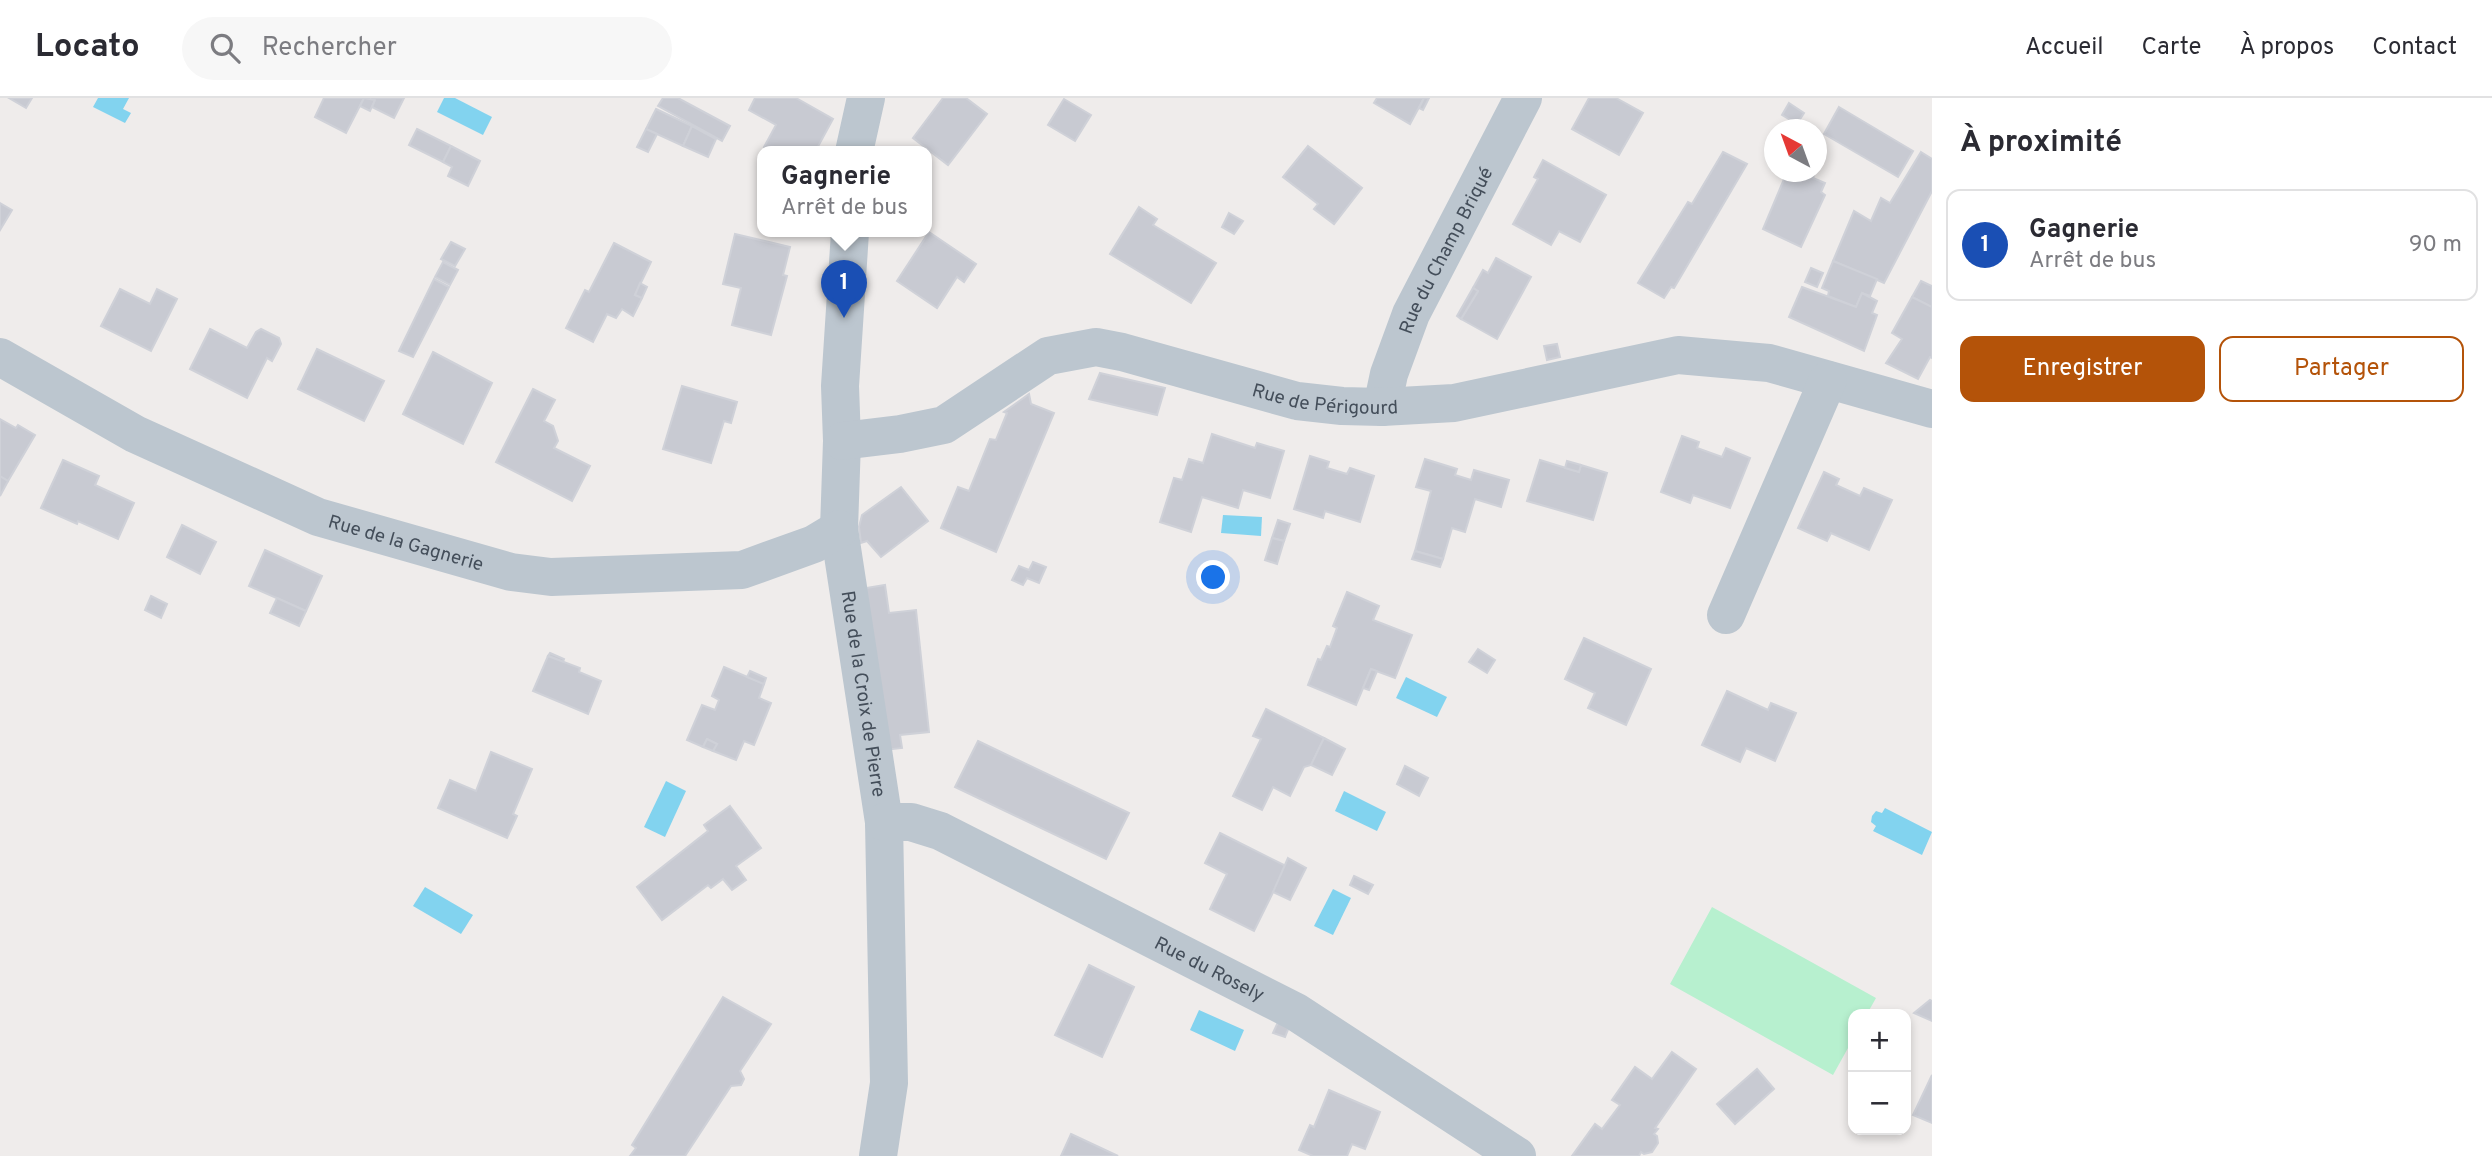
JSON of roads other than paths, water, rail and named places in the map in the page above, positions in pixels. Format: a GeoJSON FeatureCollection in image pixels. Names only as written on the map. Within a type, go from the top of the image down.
{"type":"FeatureCollection","features":[{"type":"Feature","properties":{"kind":"street"},"geometry":{"type":"LineString","coordinates":[[855,146],[866,98]]}},
{"type":"Feature","properties":{"kind":"street","name":"Rue du Champ Briqué"},"geometry":{"type":"LineString","coordinates":[[1382,407],[1389,374],[1411,314],[1523,98]]}},
{"type":"Feature","properties":{"kind":"street","name":"Rue de la Croix de Pierre"},"geometry":{"type":"LineString","coordinates":[[850,237],[840,386],[842,441],[839,529],[884,822],[889,1083],[878,1156]]}},
{"type":"Feature","properties":{"kind":"street","name":"Rue de Périgourd"},"geometry":{"type":"LineString","coordinates":[[842,441],[944,425],[1048,356],[1096,348],[1122,352],[1297,401],[1382,407],[1454,403],[1678,355],[1769,363],[1932,409]]}},
{"type":"Feature","properties":{"kind":"street","name":"Rue de la Gagnerie"},"geometry":{"type":"LineString","coordinates":[[0,357],[135,434],[318,517],[511,572],[551,577],[742,570],[814,544],[839,529]]}},
{"type":"Feature","properties":{"kind":"street"},"geometry":{"type":"LineString","coordinates":[[1726,615],[1828,380]]}},
{"type":"Feature","properties":{"kind":"street","name":"Rue du Rosely"},"geometry":{"type":"LineString","coordinates":[[884,822],[912,822],[940,831],[1296,1012],[1517,1156]]}},
{"type":"Feature","properties":{"kind":"water"},"geometry":{"type":"Polygon","coordinates":[[[98,98],[129,98],[123,109],[131,113],[125,123],[93,107],[98,98]]]}},
{"type":"Feature","properties":{"kind":"water"},"geometry":{"type":"Polygon","coordinates":[[[444,98],[455,98],[492,117],[483,135],[437,112],[444,98]]]}},
{"type":"Feature","properties":{"kind":"water"},"geometry":{"type":"Polygon","coordinates":[[[1223,515],[1262,517],[1261,536],[1221,533],[1223,515]]]}},
{"type":"Feature","properties":{"kind":"water"},"geometry":{"type":"Polygon","coordinates":[[[1406,677],[1447,697],[1437,717],[1396,698],[1406,677]]]}},
{"type":"Feature","properties":{"kind":"water"},"geometry":{"type":"Polygon","coordinates":[[[666,781],[686,791],[665,837],[644,827],[666,781]]]}},
{"type":"Feature","properties":{"kind":"water"},"geometry":{"type":"Polygon","coordinates":[[[1344,791],[1386,812],[1377,831],[1335,811],[1344,791]]]}},
{"type":"Feature","properties":{"kind":"water"},"geometry":{"type":"Polygon","coordinates":[[[1885,808],[1932,832],[1922,855],[1873,831],[1876,826],[1871,822],[1872,816],[1876,811],[1882,813],[1885,808]]]}},
{"type":"Feature","properties":{"kind":"water"},"geometry":{"type":"Polygon","coordinates":[[[425,887],[473,915],[461,934],[413,906],[425,887]]]}},
{"type":"Feature","properties":{"kind":"water"},"geometry":{"type":"Polygon","coordinates":[[[1333,889],[1351,898],[1333,935],[1314,926],[1333,889]]]}},
{"type":"Feature","properties":{"kind":"water"},"geometry":{"type":"Polygon","coordinates":[[[1199,1010],[1244,1030],[1235,1051],[1190,1030],[1199,1010]]]}},
{"type":"Feature","properties":{"kind":"place","name":"Gagnerie"},"geometry":{"type":"Point","coordinates":[844,318]}}]}
